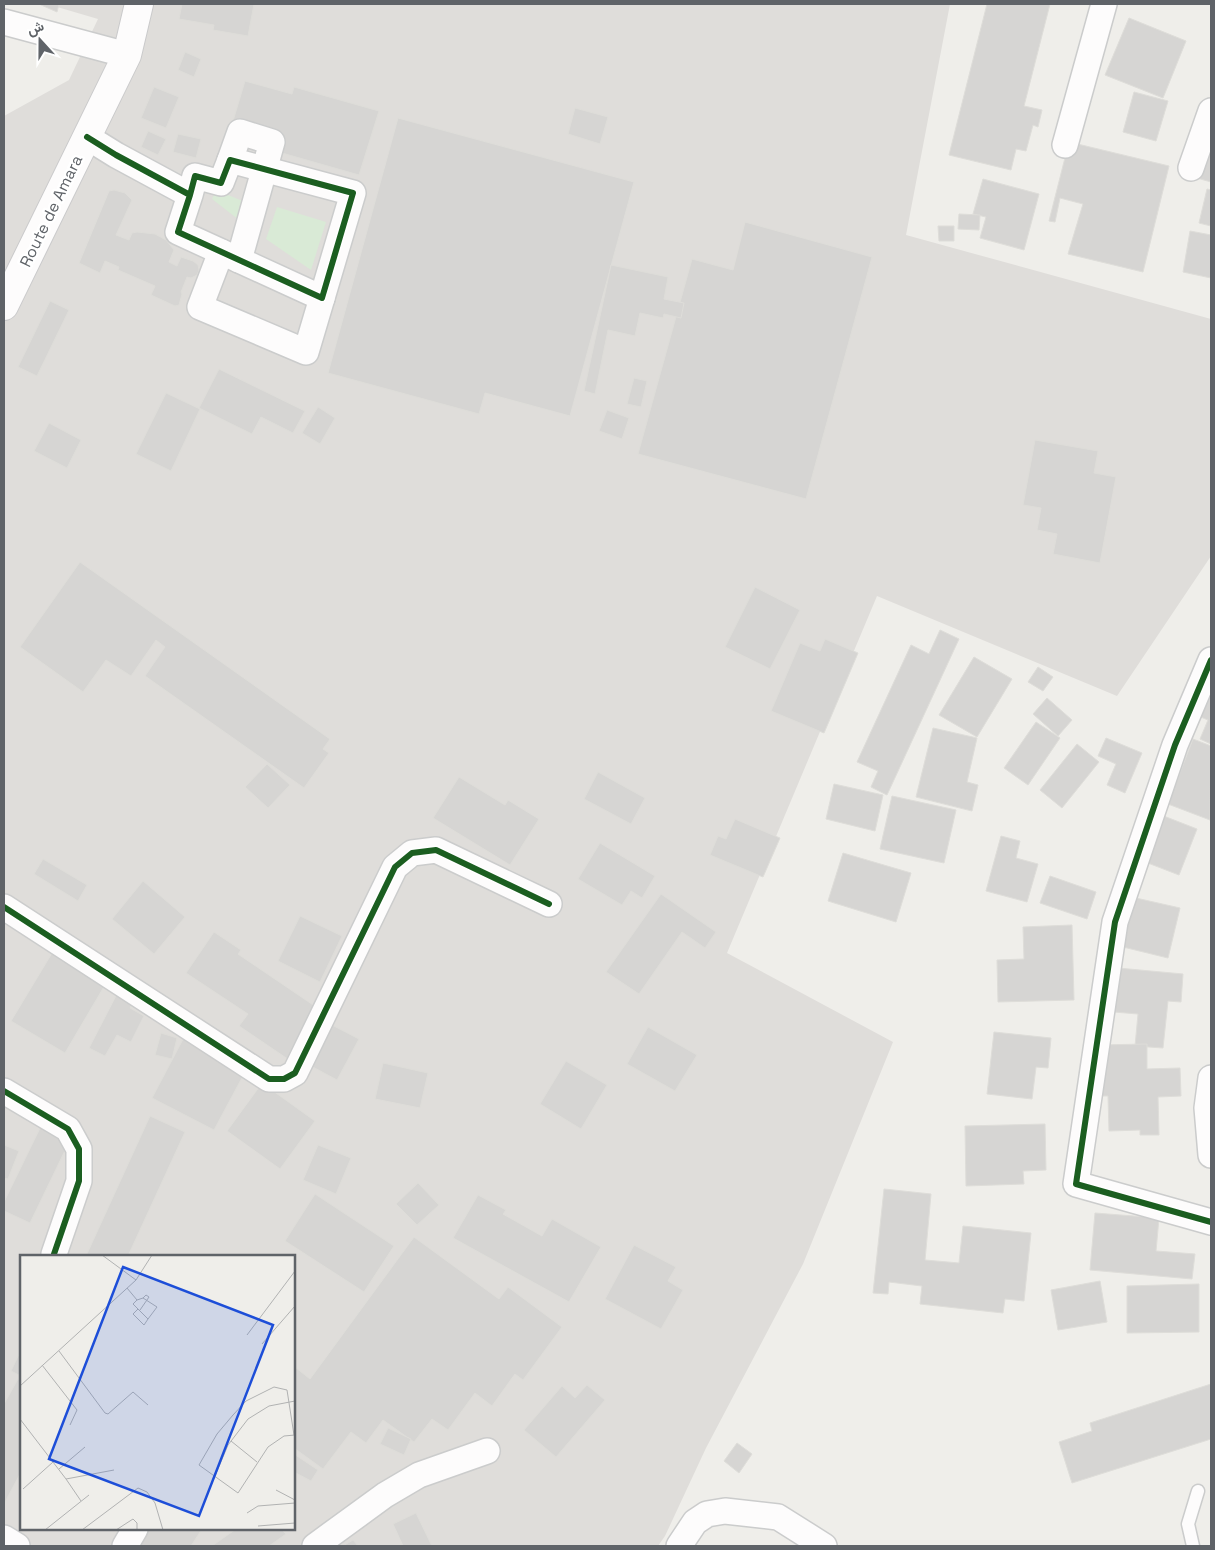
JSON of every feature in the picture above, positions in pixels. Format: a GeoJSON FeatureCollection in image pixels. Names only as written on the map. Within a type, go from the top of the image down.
{"type":"FeatureCollection","features":[{"type":"Feature","properties":{"kind":"street","name":"Route de Amara"},"geometry":{"type":"LineString","coordinates":[[4,306],[127,55],[139,4]]}},
{"type":"Feature","properties":{"kind":"street"},"geometry":{"type":"LineString","coordinates":[[1065,145],[1104,4]]}},
{"type":"Feature","properties":{"kind":"street"},"geometry":{"type":"LineString","coordinates":[[4,22],[127,55]]}},
{"type":"Feature","properties":{"kind":"street"},"geometry":{"type":"LineString","coordinates":[[1191,168],[1211,111]]}},
{"type":"Feature","properties":{"kind":"street"},"geometry":{"type":"LineString","coordinates":[[264,169],[353,193],[322,298],[306,352],[200,306],[230,256],[264,169],[272,142],[240,132],[221,183],[195,176],[178,232],[230,256],[322,298]]}},
{"type":"Feature","properties":{"kind":"street"},"geometry":{"type":"LineString","coordinates":[[87,137],[190,195]]}},
{"type":"Feature","properties":{"kind":"street"},"geometry":{"type":"LineString","coordinates":[[1211,660],[1175,745],[1115,922],[1076,1184],[1211,1222]]}},
{"type":"Feature","properties":{"kind":"street"},"geometry":{"type":"LineString","coordinates":[[4,907],[269,1078],[284,1079],[295,1073],[395,867],[412,853],[436,850],[549,904]]}},
{"type":"Feature","properties":{"kind":"street"},"geometry":{"type":"LineString","coordinates":[[1211,1078],[1207,1108],[1211,1155]]}},
{"type":"Feature","properties":{"kind":"street"},"geometry":{"type":"LineString","coordinates":[[4,1091],[68,1129],[79,1149],[78,1181],[54,1254]]}},
{"type":"Feature","properties":{"kind":"street"},"geometry":{"type":"LineString","coordinates":[[315,1546],[385,1495],[419,1475],[487,1451]]}},
{"type":"Feature","properties":{"kind":"street"},"geometry":{"type":"LineString","coordinates":[[679,1546],[695,1522],[707,1514],[724,1511],[778,1517],[824,1546]]}},
{"type":"Feature","properties":{"kind":"street"},"geometry":{"type":"LineString","coordinates":[[125,1546],[134,1530]]}},
{"type":"Feature","properties":{"kind":"street"},"geometry":{"type":"LineString","coordinates":[[4,1538],[17,1546]]}},
{"type":"Feature","properties":{"kind":"lane"},"geometry":{"type":"LineString","coordinates":[[1193,1546],[1188,1524],[1198,1491]]}},
{"type":"Feature","properties":{"kind":"shaded area"},"geometry":{"type":"Polygon","coordinates":[[[47,4],[950,4],[906,235],[1211,319],[1211,556],[1117,696],[877,596],[727,953],[893,1042],[803,1264],[706,1448],[665,1536],[658,1546],[4,1546],[4,116],[69,80],[98,19],[47,4]]]}},
{"type":"Feature","properties":{"kind":"green space"},"geometry":{"type":"Polygon","coordinates":[[[216,190],[245,202],[239,220],[212,199],[216,190]]]}},
{"type":"Feature","properties":{"kind":"green space"},"geometry":{"type":"Polygon","coordinates":[[[277,207],[326,222],[311,270],[266,239],[277,207]]]}},
{"type":"Feature","properties":{"kind":"building"},"geometry":{"type":"Polygon","coordinates":[[[39,4],[59,4],[57,12],[39,4]]]}},
{"type":"Feature","properties":{"kind":"building"},"geometry":{"type":"Polygon","coordinates":[[[182,4],[254,4],[248,36],[213,30],[214,25],[179,19],[182,4]]]}},
{"type":"Feature","properties":{"kind":"building"},"geometry":{"type":"Polygon","coordinates":[[[987,4],[1050,4],[1024,106],[1042,110],[1038,127],[1033,125],[1026,151],[1016,149],[1011,170],[949,155],[987,4]]]}},
{"type":"Feature","properties":{"kind":"building"},"geometry":{"type":"Polygon","coordinates":[[[1129,18],[1186,41],[1163,98],[1105,75],[1129,18]]]}},
{"type":"Feature","properties":{"kind":"building"},"geometry":{"type":"Polygon","coordinates":[[[185,52],[201,59],[194,77],[178,70],[185,52]]]}},
{"type":"Feature","properties":{"kind":"building"},"geometry":{"type":"Polygon","coordinates":[[[245,81],[292,94],[294,87],[379,111],[359,175],[275,151],[280,135],[233,121],[245,81]]]}},
{"type":"Feature","properties":{"kind":"building"},"geometry":{"type":"Polygon","coordinates":[[[154,87],[179,97],[166,128],[141,118],[154,87]]]}},
{"type":"Feature","properties":{"kind":"building"},"geometry":{"type":"Polygon","coordinates":[[[1134,92],[1168,101],[1156,141],[1123,132],[1134,92]]]}},
{"type":"Feature","properties":{"kind":"building"},"geometry":{"type":"Polygon","coordinates":[[[575,108],[608,117],[600,144],[568,134],[575,108]]]}},
{"type":"Feature","properties":{"kind":"building"},"geometry":{"type":"Polygon","coordinates":[[[398,118],[634,182],[570,416],[485,393],[479,414],[328,373],[398,118]]]}},
{"type":"Feature","properties":{"kind":"building"},"geometry":{"type":"Polygon","coordinates":[[[1211,127],[1211,182],[1197,178],[1211,127]]]}},
{"type":"Feature","properties":{"kind":"building"},"geometry":{"type":"Polygon","coordinates":[[[148,131],[166,139],[158,155],[141,147],[148,131]]]}},
{"type":"Feature","properties":{"kind":"building"},"geometry":{"type":"Polygon","coordinates":[[[178,134],[201,139],[196,158],[173,152],[178,134]]]}},
{"type":"Feature","properties":{"kind":"building"},"geometry":{"type":"Polygon","coordinates":[[[1069,142],[1169,166],[1143,272],[1068,254],[1083,204],[1060,198],[1055,222],[1049,221],[1069,142]]]}},
{"type":"Feature","properties":{"kind":"building"},"geometry":{"type":"Polygon","coordinates":[[[983,179],[1039,194],[1024,250],[980,238],[986,217],[973,214],[983,179]]]}},
{"type":"Feature","properties":{"kind":"building"},"geometry":{"type":"Polygon","coordinates":[[[1207,189],[1211,190],[1211,226],[1199,223],[1207,189]]]}},
{"type":"Feature","properties":{"kind":"building"},"geometry":{"type":"Polygon","coordinates":[[[114,190],[125,193],[132,200],[116,235],[129,240],[132,233],[155,234],[166,240],[174,250],[169,262],[177,266],[181,257],[198,265],[197,275],[191,278],[187,277],[181,292],[179,305],[175,306],[151,295],[155,286],[118,270],[119,267],[105,261],[100,273],[79,263],[109,191],[114,190]]]}},
{"type":"Feature","properties":{"kind":"building"},"geometry":{"type":"Polygon","coordinates":[[[959,214],[980,215],[979,230],[958,229],[959,214]]]}},
{"type":"Feature","properties":{"kind":"building"},"geometry":{"type":"Polygon","coordinates":[[[745,222],[872,257],[806,499],[638,454],[692,259],[733,270],[745,222]]]}},
{"type":"Feature","properties":{"kind":"building"},"geometry":{"type":"Polygon","coordinates":[[[938,226],[954,226],[954,241],[939,241],[938,226]]]}},
{"type":"Feature","properties":{"kind":"building"},"geometry":{"type":"Polygon","coordinates":[[[1190,231],[1211,235],[1211,278],[1183,272],[1190,231]]]}},
{"type":"Feature","properties":{"kind":"building"},"geometry":{"type":"Polygon","coordinates":[[[611,265],[668,277],[664,299],[684,303],[681,318],[664,314],[663,318],[640,313],[635,336],[608,330],[595,394],[584,391],[611,265]]]}},
{"type":"Feature","properties":{"kind":"building"},"geometry":{"type":"Polygon","coordinates":[[[50,301],[69,310],[37,376],[18,367],[50,301]]]}},
{"type":"Feature","properties":{"kind":"building"},"geometry":{"type":"Polygon","coordinates":[[[219,369],[305,411],[293,433],[261,417],[252,434],[199,408],[219,369]]]}},
{"type":"Feature","properties":{"kind":"building"},"geometry":{"type":"Polygon","coordinates":[[[634,378],[647,381],[641,407],[627,404],[634,378]]]}},
{"type":"Feature","properties":{"kind":"building"},"geometry":{"type":"Polygon","coordinates":[[[166,393],[200,409],[171,471],[136,454],[166,393]]]}},
{"type":"Feature","properties":{"kind":"building"},"geometry":{"type":"Polygon","coordinates":[[[318,407],[335,418],[320,444],[302,433],[318,407]]]}},
{"type":"Feature","properties":{"kind":"building"},"geometry":{"type":"Polygon","coordinates":[[[607,410],[629,418],[622,439],[599,431],[607,410]]]}},
{"type":"Feature","properties":{"kind":"building"},"geometry":{"type":"Polygon","coordinates":[[[49,423],[81,440],[67,468],[34,451],[49,423]]]}},
{"type":"Feature","properties":{"kind":"building"},"geometry":{"type":"Polygon","coordinates":[[[1035,440],[1098,451],[1094,473],[1116,477],[1100,563],[1053,554],[1057,534],[1037,530],[1041,508],[1023,505],[1035,440]]]}},
{"type":"Feature","properties":{"kind":"building"},"geometry":{"type":"Polygon","coordinates":[[[80,562],[330,739],[323,749],[329,753],[304,788],[145,676],[165,647],[156,640],[131,676],[106,660],[83,692],[20,647],[80,562]]]}},
{"type":"Feature","properties":{"kind":"building"},"geometry":{"type":"Polygon","coordinates":[[[755,587],[800,610],[770,669],[725,647],[755,587]]]}},
{"type":"Feature","properties":{"kind":"building"},"geometry":{"type":"Polygon","coordinates":[[[940,630],[959,639],[887,795],[871,787],[878,771],[857,762],[911,645],[929,654],[940,630]]]}},
{"type":"Feature","properties":{"kind":"building"},"geometry":{"type":"Polygon","coordinates":[[[825,639],[858,653],[824,733],[771,711],[800,643],[820,651],[825,639]]]}},
{"type":"Feature","properties":{"kind":"building"},"geometry":{"type":"Polygon","coordinates":[[[974,657],[1012,679],[977,737],[939,715],[974,657]]]}},
{"type":"Feature","properties":{"kind":"building"},"geometry":{"type":"Polygon","coordinates":[[[1211,662],[1211,744],[1200,739],[1208,720],[1191,713],[1211,662]]]}},
{"type":"Feature","properties":{"kind":"building"},"geometry":{"type":"Polygon","coordinates":[[[1038,667],[1053,677],[1043,691],[1028,682],[1038,667]]]}},
{"type":"Feature","properties":{"kind":"building"},"geometry":{"type":"Polygon","coordinates":[[[1047,698],[1072,720],[1058,736],[1033,714],[1047,698]]]}},
{"type":"Feature","properties":{"kind":"building"},"geometry":{"type":"Polygon","coordinates":[[[1036,722],[1060,738],[1028,785],[1004,768],[1036,722]]]}},
{"type":"Feature","properties":{"kind":"building"},"geometry":{"type":"Polygon","coordinates":[[[933,728],[977,738],[967,782],[978,785],[972,811],[916,797],[933,728]]]}},
{"type":"Feature","properties":{"kind":"building"},"geometry":{"type":"Polygon","coordinates":[[[1106,738],[1142,753],[1125,793],[1107,785],[1116,764],[1098,756],[1106,738]]]}},
{"type":"Feature","properties":{"kind":"building"},"geometry":{"type":"Polygon","coordinates":[[[1193,739],[1211,746],[1210,820],[1168,804],[1193,739]]]}},
{"type":"Feature","properties":{"kind":"building"},"geometry":{"type":"Polygon","coordinates":[[[1077,744],[1099,762],[1062,808],[1040,790],[1077,744]]]}},
{"type":"Feature","properties":{"kind":"building"},"geometry":{"type":"Polygon","coordinates":[[[267,764],[290,785],[268,808],[245,787],[267,764]]]}},
{"type":"Feature","properties":{"kind":"building"},"geometry":{"type":"Polygon","coordinates":[[[598,772],[645,798],[631,824],[584,799],[598,772]]]}},
{"type":"Feature","properties":{"kind":"building"},"geometry":{"type":"Polygon","coordinates":[[[459,777],[505,805],[508,800],[539,819],[510,865],[433,818],[459,777]]]}},
{"type":"Feature","properties":{"kind":"building"},"geometry":{"type":"Polygon","coordinates":[[[834,784],[883,795],[875,831],[826,819],[834,784]]]}},
{"type":"Feature","properties":{"kind":"building"},"geometry":{"type":"Polygon","coordinates":[[[892,796],[956,810],[944,863],[880,849],[892,796]]]}},
{"type":"Feature","properties":{"kind":"building"},"geometry":{"type":"Polygon","coordinates":[[[1156,813],[1197,829],[1179,875],[1135,858],[1156,813]]]}},
{"type":"Feature","properties":{"kind":"building"},"geometry":{"type":"Polygon","coordinates":[[[735,819],[780,838],[763,877],[710,855],[718,836],[726,839],[735,819]]]}},
{"type":"Feature","properties":{"kind":"building"},"geometry":{"type":"Polygon","coordinates":[[[1001,836],[1020,841],[1016,858],[1038,864],[1027,902],[986,891],[1001,836]]]}},
{"type":"Feature","properties":{"kind":"building"},"geometry":{"type":"Polygon","coordinates":[[[600,843],[655,876],[642,898],[631,891],[622,905],[578,879],[600,843]]]}},
{"type":"Feature","properties":{"kind":"building"},"geometry":{"type":"Polygon","coordinates":[[[843,853],[911,873],[896,922],[828,901],[843,853]]]}},
{"type":"Feature","properties":{"kind":"building"},"geometry":{"type":"Polygon","coordinates":[[[43,859],[87,885],[78,901],[34,874],[43,859]]]}},
{"type":"Feature","properties":{"kind":"building"},"geometry":{"type":"Polygon","coordinates":[[[1050,876],[1096,892],[1087,919],[1040,903],[1050,876]]]}},
{"type":"Feature","properties":{"kind":"building"},"geometry":{"type":"Polygon","coordinates":[[[143,881],[185,917],[154,954],[112,919],[143,881]]]}},
{"type":"Feature","properties":{"kind":"building"},"geometry":{"type":"Polygon","coordinates":[[[661,894],[716,932],[705,948],[682,932],[639,994],[606,972],[661,894]]]}},
{"type":"Feature","properties":{"kind":"building"},"geometry":{"type":"Polygon","coordinates":[[[1127,896],[1180,908],[1168,958],[1115,945],[1127,896]]]}},
{"type":"Feature","properties":{"kind":"building"},"geometry":{"type":"Polygon","coordinates":[[[300,916],[342,936],[320,982],[278,961],[300,916]]]}},
{"type":"Feature","properties":{"kind":"building"},"geometry":{"type":"Polygon","coordinates":[[[1072,925],[1074,1000],[998,1002],[997,960],[1024,959],[1023,927],[1072,925]]]}},
{"type":"Feature","properties":{"kind":"building"},"geometry":{"type":"Polygon","coordinates":[[[214,932],[241,950],[238,954],[328,1015],[295,1064],[239,1026],[248,1014],[186,973],[214,932]]]}},
{"type":"Feature","properties":{"kind":"building"},"geometry":{"type":"Polygon","coordinates":[[[52,953],[105,985],[65,1053],[11,1021],[52,953]]]}},
{"type":"Feature","properties":{"kind":"building"},"geometry":{"type":"Polygon","coordinates":[[[1118,968],[1183,974],[1181,1002],[1168,1001],[1163,1048],[1135,1046],[1138,1014],[1114,1012],[1118,968]]]}},
{"type":"Feature","properties":{"kind":"building"},"geometry":{"type":"Polygon","coordinates":[[[120,988],[136,996],[130,1008],[144,1016],[131,1042],[117,1035],[105,1056],[89,1048],[120,988]]]}},
{"type":"Feature","properties":{"kind":"building"},"geometry":{"type":"Polygon","coordinates":[[[332,1025],[359,1039],[337,1080],[311,1066],[332,1025]]]}},
{"type":"Feature","properties":{"kind":"building"},"geometry":{"type":"Polygon","coordinates":[[[190,1026],[252,1059],[214,1130],[152,1098],[190,1026]]]}},
{"type":"Feature","properties":{"kind":"building"},"geometry":{"type":"Polygon","coordinates":[[[648,1027],[697,1055],[675,1091],[627,1064],[648,1027]]]}},
{"type":"Feature","properties":{"kind":"building"},"geometry":{"type":"Polygon","coordinates":[[[994,1032],[1051,1038],[1048,1068],[1036,1067],[1032,1099],[987,1094],[994,1032]]]}},
{"type":"Feature","properties":{"kind":"building"},"geometry":{"type":"Polygon","coordinates":[[[161,1033],[177,1038],[172,1059],[155,1055],[161,1033]]]}},
{"type":"Feature","properties":{"kind":"building"},"geometry":{"type":"Polygon","coordinates":[[[1147,1044],[1147,1069],[1180,1068],[1181,1096],[1158,1097],[1159,1135],[1140,1135],[1140,1130],[1109,1131],[1108,1096],[1101,1096],[1099,1045],[1147,1044]]]}},
{"type":"Feature","properties":{"kind":"building"},"geometry":{"type":"Polygon","coordinates":[[[566,1061],[607,1085],[581,1129],[540,1104],[566,1061]]]}},
{"type":"Feature","properties":{"kind":"building"},"geometry":{"type":"Polygon","coordinates":[[[383,1063],[428,1073],[420,1108],[375,1099],[383,1063]]]}},
{"type":"Feature","properties":{"kind":"building"},"geometry":{"type":"Polygon","coordinates":[[[262,1083],[315,1121],[280,1169],[227,1131],[262,1083]]]}},
{"type":"Feature","properties":{"kind":"building"},"geometry":{"type":"Polygon","coordinates":[[[150,1116],[185,1132],[128,1255],[86,1255],[150,1116]]]}},
{"type":"Feature","properties":{"kind":"building"},"geometry":{"type":"Polygon","coordinates":[[[43,1122],[72,1136],[30,1223],[4,1211],[4,1202],[43,1122]]]}},
{"type":"Feature","properties":{"kind":"building"},"geometry":{"type":"Polygon","coordinates":[[[1045,1124],[1046,1170],[1023,1171],[1024,1184],[966,1186],[965,1126],[1045,1124]]]}},
{"type":"Feature","properties":{"kind":"building"},"geometry":{"type":"Polygon","coordinates":[[[4,1145],[19,1151],[8,1179],[4,1178],[4,1145]]]}},
{"type":"Feature","properties":{"kind":"building"},"geometry":{"type":"Polygon","coordinates":[[[318,1145],[351,1158],[336,1194],[303,1180],[318,1145]]]}},
{"type":"Feature","properties":{"kind":"building"},"geometry":{"type":"Polygon","coordinates":[[[418,1183],[439,1205],[417,1225],[396,1204],[418,1183]]]}},
{"type":"Feature","properties":{"kind":"building"},"geometry":{"type":"Polygon","coordinates":[[[884,1189],[931,1194],[925,1260],[959,1263],[963,1226],[1031,1233],[1024,1301],[1005,1299],[1003,1313],[920,1304],[922,1286],[889,1282],[888,1294],[873,1293],[884,1189]]]}},
{"type":"Feature","properties":{"kind":"building"},"geometry":{"type":"Polygon","coordinates":[[[315,1194],[394,1246],[364,1292],[285,1241],[315,1194]]]}},
{"type":"Feature","properties":{"kind":"building"},"geometry":{"type":"Polygon","coordinates":[[[478,1195],[506,1210],[503,1214],[542,1236],[552,1219],[601,1247],[569,1302],[453,1238],[478,1195]]]}},
{"type":"Feature","properties":{"kind":"building"},"geometry":{"type":"Polygon","coordinates":[[[1095,1213],[1159,1218],[1156,1251],[1195,1254],[1192,1279],[1090,1270],[1095,1213]]]}},
{"type":"Feature","properties":{"kind":"building"},"geometry":{"type":"Polygon","coordinates":[[[414,1237],[499,1299],[508,1287],[562,1327],[523,1380],[515,1374],[492,1406],[475,1393],[448,1430],[432,1419],[414,1442],[383,1420],[366,1443],[351,1432],[323,1469],[295,1449],[295,1367],[310,1379],[414,1237]]]}},
{"type":"Feature","properties":{"kind":"building"},"geometry":{"type":"Polygon","coordinates":[[[634,1245],[676,1267],[668,1281],[683,1290],[661,1329],[605,1299],[634,1245]]]}},
{"type":"Feature","properties":{"kind":"building"},"geometry":{"type":"Polygon","coordinates":[[[1100,1281],[1107,1322],[1058,1330],[1051,1290],[1100,1281]]]}},
{"type":"Feature","properties":{"kind":"building"},"geometry":{"type":"Polygon","coordinates":[[[1199,1284],[1199,1332],[1127,1333],[1127,1286],[1199,1284]]]}},
{"type":"Feature","properties":{"kind":"building"},"geometry":{"type":"Polygon","coordinates":[[[20,1352],[20,1376],[11,1371],[20,1352]]]}},
{"type":"Feature","properties":{"kind":"building"},"geometry":{"type":"Polygon","coordinates":[[[18,1379],[20,1380],[20,1474],[4,1504],[4,1404],[18,1379]]]}},
{"type":"Feature","properties":{"kind":"building"},"geometry":{"type":"Polygon","coordinates":[[[1211,1384],[1211,1439],[1072,1483],[1059,1442],[1092,1431],[1090,1423],[1211,1384]]]}},
{"type":"Feature","properties":{"kind":"building"},"geometry":{"type":"Polygon","coordinates":[[[587,1385],[605,1400],[556,1457],[524,1430],[562,1386],[575,1398],[587,1385]]]}},
{"type":"Feature","properties":{"kind":"building"},"geometry":{"type":"Polygon","coordinates":[[[388,1428],[411,1439],[404,1455],[380,1444],[388,1428]]]}},
{"type":"Feature","properties":{"kind":"building"},"geometry":{"type":"Polygon","coordinates":[[[737,1443],[752,1454],[739,1473],[724,1461],[737,1443]]]}},
{"type":"Feature","properties":{"kind":"building"},"geometry":{"type":"Polygon","coordinates":[[[295,1455],[318,1470],[311,1481],[295,1473],[295,1455]]]}},
{"type":"Feature","properties":{"kind":"building"},"geometry":{"type":"Polygon","coordinates":[[[416,1513],[432,1546],[403,1546],[393,1524],[416,1513]]]}},
{"type":"Feature","properties":{"kind":"building"},"geometry":{"type":"Polygon","coordinates":[[[142,1530],[201,1530],[191,1546],[132,1546],[142,1530]]]}},
{"type":"Feature","properties":{"kind":"building"},"geometry":{"type":"Polygon","coordinates":[[[235,1530],[282,1530],[286,1534],[269,1546],[212,1546],[235,1530]]]}},
{"type":"Feature","properties":{"kind":"building"},"geometry":{"type":"Polygon","coordinates":[[[353,1540],[358,1546],[343,1546],[353,1540]]]}},
{"type":"Feature","properties":{"kind":"cycle path"},"geometry":{"type":"LineString","coordinates":[[87,137],[190,195],[178,232],[322,298],[353,193],[230,160],[221,183],[195,176],[190,195]]}},
{"type":"Feature","properties":{"kind":"cycle path"},"geometry":{"type":"LineString","coordinates":[[1211,660],[1175,745],[1115,922],[1076,1184],[1211,1222]]}},
{"type":"Feature","properties":{"kind":"cycle path"},"geometry":{"type":"LineString","coordinates":[[4,907],[269,1079],[284,1079],[295,1073],[395,867],[412,853],[436,850],[549,904]]}},
{"type":"Feature","properties":{"kind":"cycle path"},"geometry":{"type":"LineString","coordinates":[[4,1091],[68,1129],[79,1149],[79,1181],[54,1254]]}}]}
